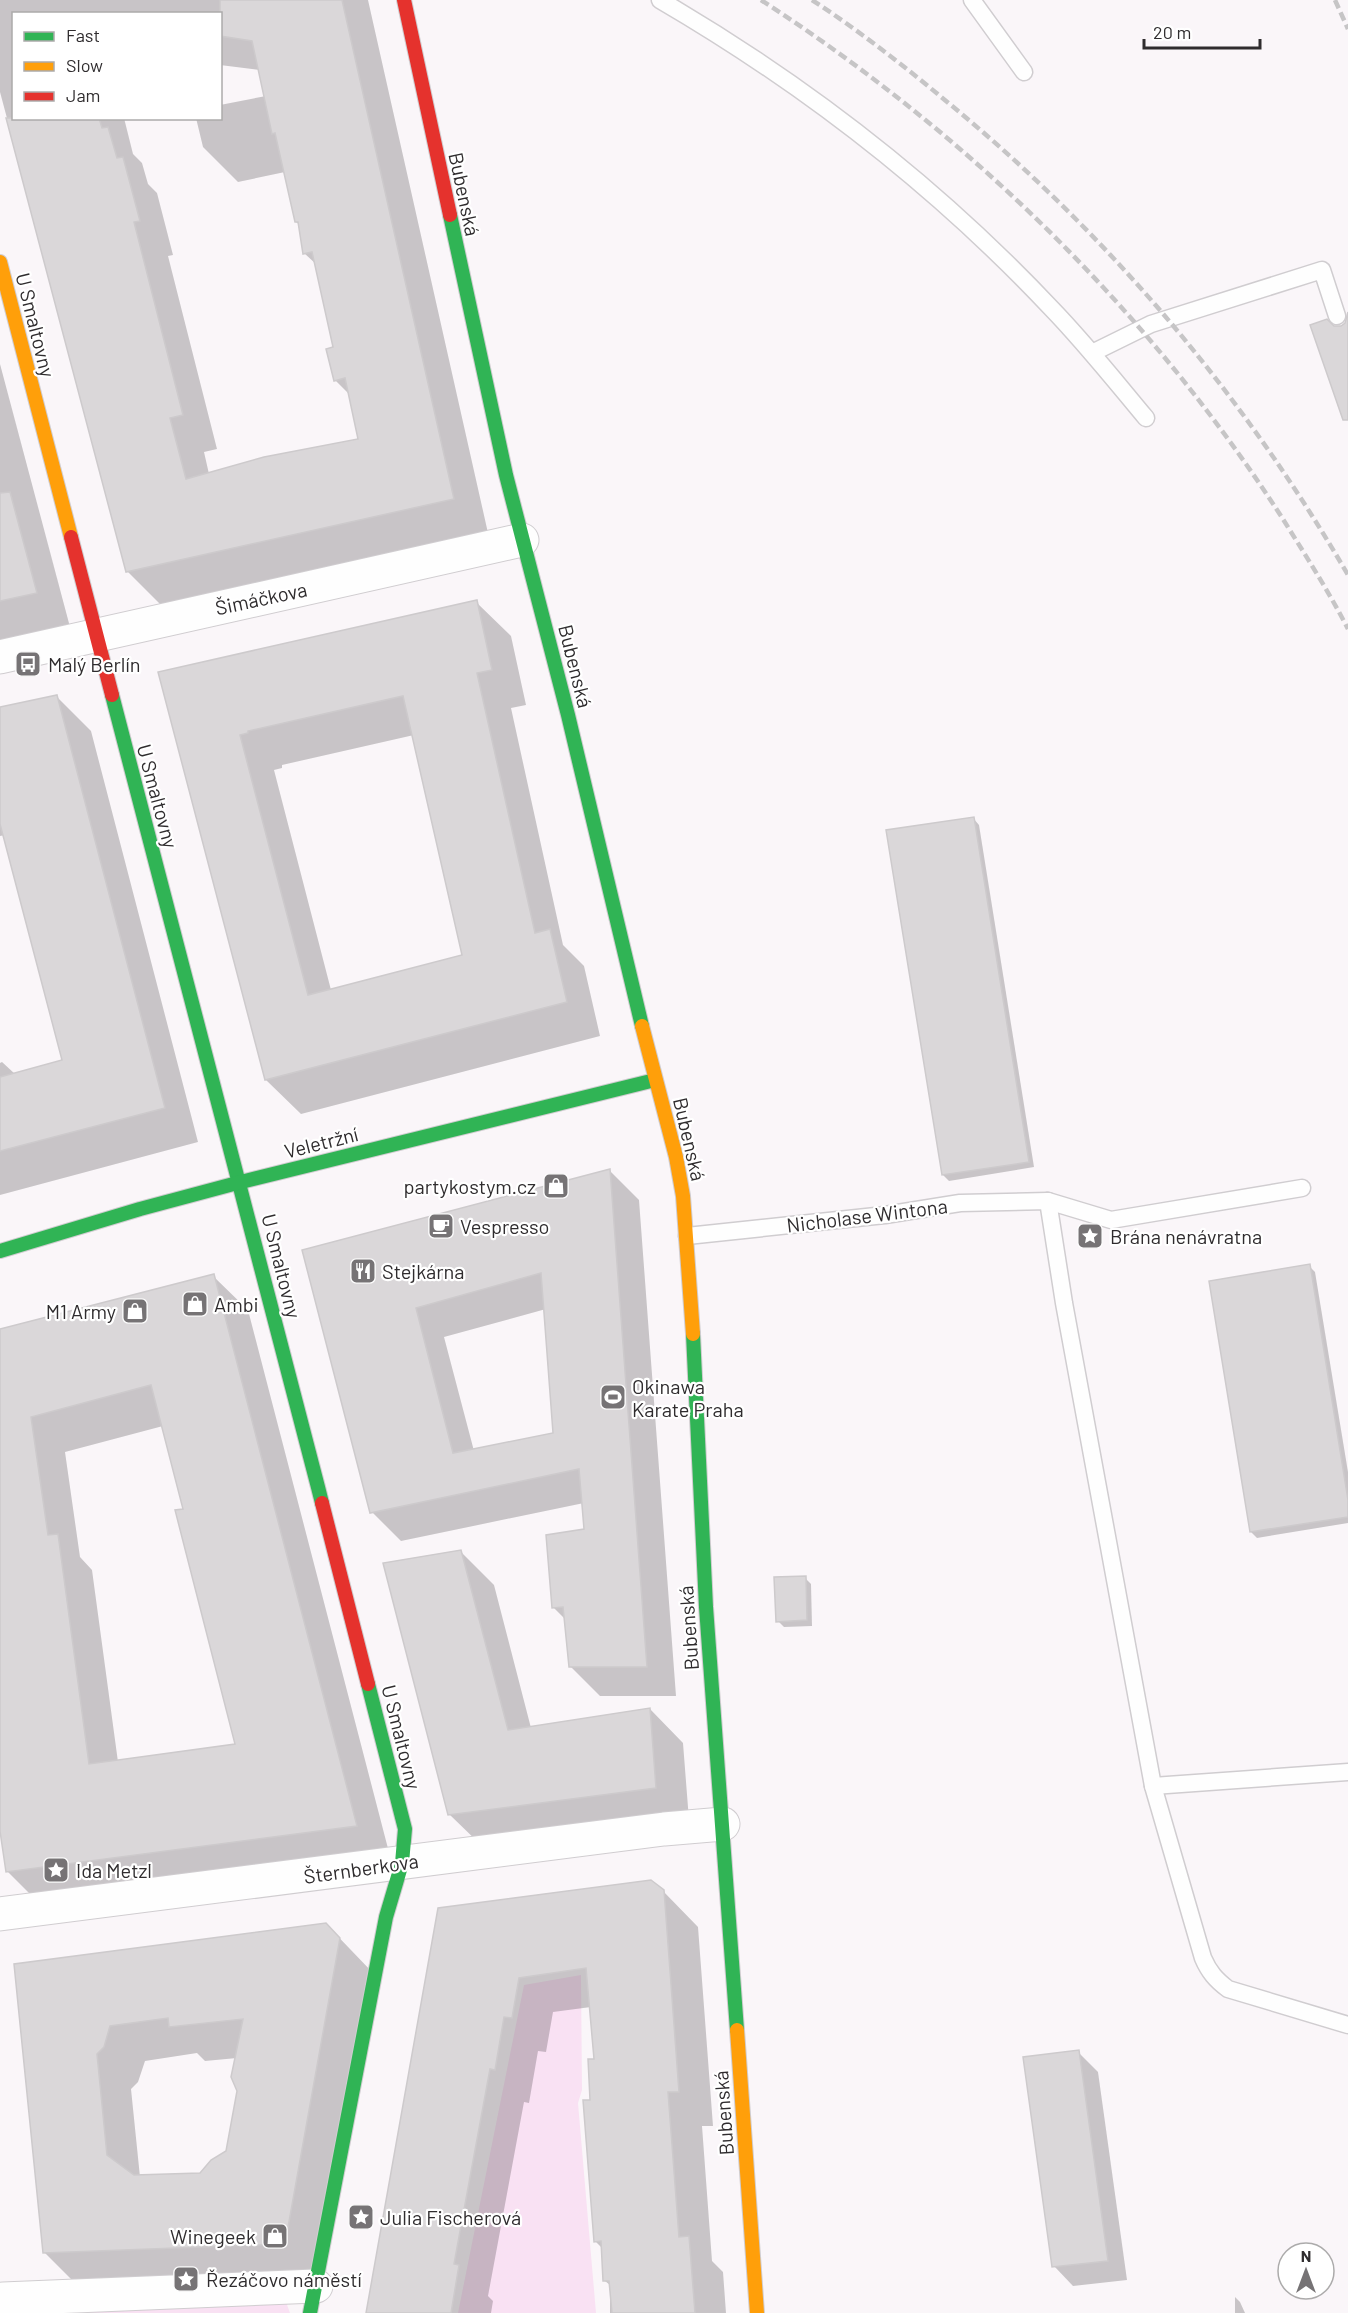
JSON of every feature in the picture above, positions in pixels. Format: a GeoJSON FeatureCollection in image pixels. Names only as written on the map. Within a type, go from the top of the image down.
{"type":"FeatureCollection","features":[{"type":"Feature","properties":{"kind":"main road","name":"Bubenská"},"geometry":{"type":"LineString","coordinates":[[404,0],[486,389],[522,540],[568,715],[655,1080],[676,1157],[687,1236],[706,1607],[757,2313]]}},
{"type":"Feature","properties":{"kind":"main road","name":"U Smaltovny"},"geometry":{"type":"LineString","coordinates":[[0,262],[217,1100],[241,1182],[405,1829],[402,1863],[386,1917],[313,2300]]}},
{"type":"Feature","properties":{"kind":"main road","name":"Veletržní"},"geometry":{"type":"LineString","coordinates":[[0,1251],[140,1209],[241,1182],[655,1080]]}},
{"type":"Feature","properties":{"kind":"street","name":"Šimáčkova"},"geometry":{"type":"LineString","coordinates":[[0,657],[522,540]]}},
{"type":"Feature","properties":{"kind":"street","name":"Šternberkova"},"geometry":{"type":"LineString","coordinates":[[0,1914],[664,1829],[723,1824]]}},
{"type":"Feature","properties":{"kind":"street"},"geometry":{"type":"LineString","coordinates":[[3,2295],[313,2300]]}},
{"type":"Feature","properties":{"kind":"lane"},"geometry":{"type":"LineString","coordinates":[[660,0],[768,67],[828,110],[907,172],[981,238],[1051,308],[1146,418]]}},
{"type":"Feature","properties":{"kind":"lane"},"geometry":{"type":"LineString","coordinates":[[972,0],[1024,72]]}},
{"type":"Feature","properties":{"kind":"lane"},"geometry":{"type":"LineString","coordinates":[[1092,353],[1151,324],[1322,270],[1336,316]]}},
{"type":"Feature","properties":{"kind":"lane","name":"Nicholase Wintona"},"geometry":{"type":"LineString","coordinates":[[687,1236],[874,1216],[960,1203],[1048,1201],[1111,1220],[1302,1188]]}},
{"type":"Feature","properties":{"kind":"lane"},"geometry":{"type":"LineString","coordinates":[[1048,1201],[1153,1786],[1203,1958],[1208,1970],[1228,1989],[1348,2025]]}},
{"type":"Feature","properties":{"kind":"lane"},"geometry":{"type":"LineString","coordinates":[[1153,1786],[1348,1772]]}},
{"type":"Feature","properties":{"kind":"shaded area"},"geometry":{"type":"Polygon","coordinates":[[[581,1975],[582,2090],[578,2103],[596,2313],[458,2313],[524,1985],[581,1975]]]}},
{"type":"Feature","properties":{"kind":"shaded area"},"geometry":{"type":"Polygon","coordinates":[[[286,2302],[290,2313],[34,2313],[286,2302]]]}},
{"type":"Feature","properties":{"kind":"building"},"geometry":{"type":"Polygon","coordinates":[[[220,0],[342,0],[454,499],[126,572],[6,118],[12,118],[12,120],[100,120],[102,128],[108,127],[117,158],[123,157],[140,221],[134,222],[183,415],[170,418],[186,479],[264,457],[358,439],[345,378],[334,381],[326,349],[333,347],[312,252],[303,254],[298,222],[295,222],[275,133],[272,134],[252,41],[222,36],[222,12],[220,12],[220,0]]]}},
{"type":"Feature","properties":{"kind":"building"},"geometry":{"type":"Polygon","coordinates":[[[1348,312],[1348,420],[1343,420],[1310,325],[1327,319],[1334,326],[1341,326],[1345,323],[1348,312]]]}},
{"type":"Feature","properties":{"kind":"building"},"geometry":{"type":"Polygon","coordinates":[[[10,492],[37,593],[0,601],[0,493],[10,492]]]}},
{"type":"Feature","properties":{"kind":"building"},"geometry":{"type":"Polygon","coordinates":[[[477,600],[492,670],[477,673],[535,933],[550,929],[567,1002],[265,1080],[158,672],[477,600]],[[403,696],[248,731],[240,735],[308,995],[462,955],[403,696]]]}},
{"type":"Feature","properties":{"kind":"building"},"geometry":{"type":"Polygon","coordinates":[[[57,695],[165,1108],[0,1151],[0,1077],[62,1060],[0,824],[0,707],[57,695]]]}},
{"type":"Feature","properties":{"kind":"building"},"geometry":{"type":"Polygon","coordinates":[[[974,817],[1029,1162],[942,1175],[886,830],[974,817]]]}},
{"type":"Feature","properties":{"kind":"building"},"geometry":{"type":"Polygon","coordinates":[[[610,1169],[647,1667],[569,1667],[563,1607],[552,1608],[546,1535],[584,1529],[579,1469],[370,1513],[302,1250],[610,1169]],[[541,1273],[416,1308],[453,1453],[553,1433],[541,1273]]]}},
{"type":"Feature","properties":{"kind":"building"},"geometry":{"type":"Polygon","coordinates":[[[1310,1264],[1348,1500],[1348,1517],[1250,1532],[1209,1281],[1310,1264]]]}},
{"type":"Feature","properties":{"kind":"building"},"geometry":{"type":"Polygon","coordinates":[[[214,1274],[357,1826],[6,1872],[0,1831],[0,1329],[214,1274]],[[151,1385],[31,1417],[48,1535],[58,1534],[89,1764],[235,1744],[175,1510],[183,1509],[151,1385]]]}},
{"type":"Feature","properties":{"kind":"building"},"geometry":{"type":"Polygon","coordinates":[[[461,1550],[508,1730],[650,1708],[656,1788],[448,1815],[383,1563],[461,1550]]]}},
{"type":"Feature","properties":{"kind":"building"},"geometry":{"type":"Polygon","coordinates":[[[806,1576],[807,1620],[776,1622],[774,1577],[806,1576]]]}},
{"type":"Feature","properties":{"kind":"building"},"geometry":{"type":"Polygon","coordinates":[[[651,1880],[664,1890],[679,2092],[668,2092],[679,2237],[689,2236],[695,2313],[612,2313],[609,2281],[603,2281],[601,2241],[594,2242],[583,2100],[590,2100],[588,2059],[594,2059],[586,1968],[519,1978],[512,2018],[504,2017],[495,2070],[490,2069],[454,2264],[459,2265],[451,2313],[366,2313],[438,1908],[651,1880]]]}},
{"type":"Feature","properties":{"kind":"building"},"geometry":{"type":"Polygon","coordinates":[[[326,1923],[340,1938],[285,2244],[43,2253],[14,1964],[326,1923]],[[168,2018],[110,2026],[104,2047],[97,2054],[107,2155],[134,2175],[200,2173],[211,2160],[226,2151],[237,2091],[231,2077],[243,2019],[169,2027],[168,2018]]]}},
{"type":"Feature","properties":{"kind":"building"},"geometry":{"type":"Polygon","coordinates":[[[1079,2050],[1108,2261],[1052,2267],[1023,2057],[1079,2050]]]}},
{"type":"Feature","properties":{"kind":"railway"},"geometry":{"type":"LineString","coordinates":[[761,0],[837,52],[911,108],[981,168],[1048,231],[1112,297],[1172,367],[1229,440],[1281,516],[1348,629]]}},
{"type":"Feature","properties":{"kind":"railway"},"geometry":{"type":"LineString","coordinates":[[812,0],[880,48],[946,101],[1062,205],[1116,261],[1217,380],[1264,443],[1348,575]]}},
{"type":"Feature","properties":{"kind":"railway"},"geometry":{"type":"LineString","coordinates":[[1335,0],[1348,29]]}},
{"type":"Feature","properties":{"kind":"traffic: fast"},"geometry":{"type":"LineString","coordinates":[[450,215],[506,475],[568,715],[642,1026]]}},
{"type":"Feature","properties":{"kind":"traffic: fast"},"geometry":{"type":"LineString","coordinates":[[112,695],[322,1503]]}},
{"type":"Feature","properties":{"kind":"traffic: fast"},"geometry":{"type":"LineString","coordinates":[[0,1251],[140,1209],[241,1182],[655,1080]]}},
{"type":"Feature","properties":{"kind":"traffic: fast"},"geometry":{"type":"LineString","coordinates":[[693,1334],[706,1607],[737,2030]]}},
{"type":"Feature","properties":{"kind":"traffic: fast"},"geometry":{"type":"LineString","coordinates":[[310,2313],[386,1917],[402,1863],[405,1829],[368,1684]]}},
{"type":"Feature","properties":{"kind":"traffic: slow"},"geometry":{"type":"LineString","coordinates":[[0,262],[71,537]]}},
{"type":"Feature","properties":{"kind":"traffic: slow"},"geometry":{"type":"LineString","coordinates":[[642,1026],[676,1157],[683,1196],[693,1334]]}},
{"type":"Feature","properties":{"kind":"traffic: slow"},"geometry":{"type":"LineString","coordinates":[[737,2030],[757,2313]]}},
{"type":"Feature","properties":{"kind":"traffic: jam"},"geometry":{"type":"LineString","coordinates":[[404,0],[450,215]]}},
{"type":"Feature","properties":{"kind":"traffic: jam"},"geometry":{"type":"LineString","coordinates":[[71,537],[112,695]]}},
{"type":"Feature","properties":{"kind":"traffic: jam"},"geometry":{"type":"LineString","coordinates":[[322,1503],[368,1684]]}},
{"type":"Feature","properties":{"kind":"place","name":"Malý Berlín"},"geometry":{"type":"Point","coordinates":[28,664]}},
{"type":"Feature","properties":{"kind":"place","name":"partykostym.cz"},"geometry":{"type":"Point","coordinates":[556,1186]}},
{"type":"Feature","properties":{"kind":"place","name":"Vespresso"},"geometry":{"type":"Point","coordinates":[441,1226]}},
{"type":"Feature","properties":{"kind":"place","name":"Brána nenávratna"},"geometry":{"type":"Point","coordinates":[1090,1236]}},
{"type":"Feature","properties":{"kind":"place","name":"Stejkárna"},"geometry":{"type":"Point","coordinates":[363,1271]}},
{"type":"Feature","properties":{"kind":"place","name":"Ambi"},"geometry":{"type":"Point","coordinates":[195,1304]}},
{"type":"Feature","properties":{"kind":"place","name":"M1 Army"},"geometry":{"type":"Point","coordinates":[135,1311]}},
{"type":"Feature","properties":{"kind":"place","name":"Okinawa Karate Praha"},"geometry":{"type":"Point","coordinates":[613,1397]}},
{"type":"Feature","properties":{"kind":"place","name":"Ida Metzl"},"geometry":{"type":"Point","coordinates":[56,1870]}},
{"type":"Feature","properties":{"kind":"place","name":"Julia Fischerová"},"geometry":{"type":"Point","coordinates":[361,2217]}},
{"type":"Feature","properties":{"kind":"place","name":"Winegeek"},"geometry":{"type":"Point","coordinates":[275,2236]}},
{"type":"Feature","properties":{"kind":"place","name":"Řezáčovo náměstí"},"geometry":{"type":"Point","coordinates":[186,2279]}}]}
